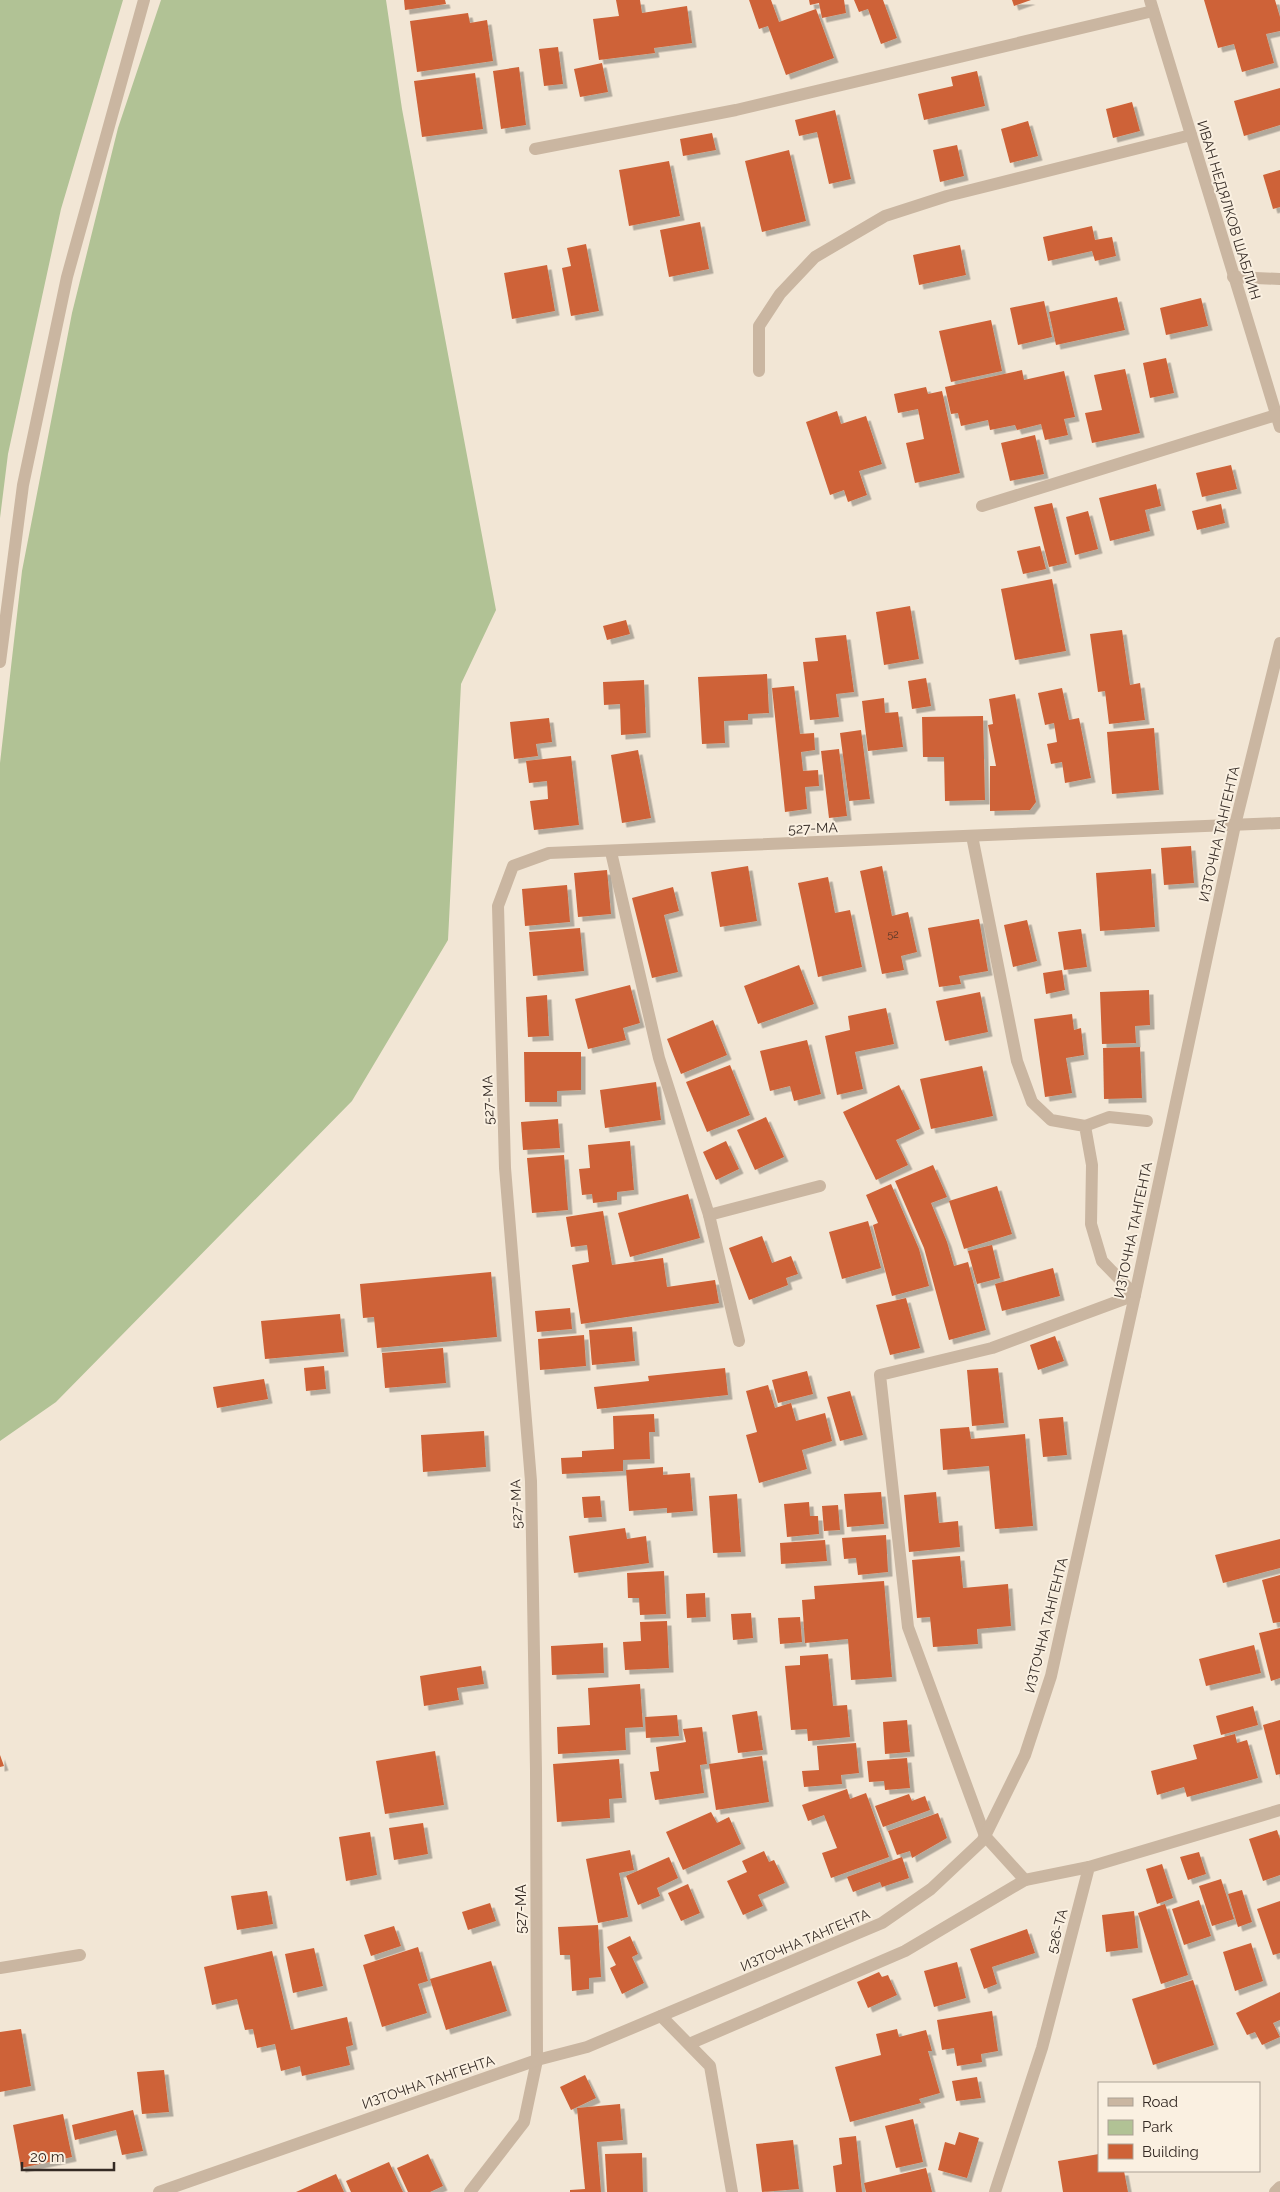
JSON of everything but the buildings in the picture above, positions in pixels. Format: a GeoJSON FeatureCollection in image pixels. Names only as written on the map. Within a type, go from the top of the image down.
{"type":"FeatureCollection","features":[{"type":"Feature","properties":{"kind":"street"},"geometry":{"type":"LineString","coordinates":[[0,662],[23,485],[67,277],[144,0]]}},
{"type":"Feature","properties":{"kind":"street"},"geometry":{"type":"LineString","coordinates":[[535,149],[736,110],[1151,5]]}},
{"type":"Feature","properties":{"kind":"street","name":"ИВАН НЕДЯЛКОВ ШАБЛИН"},"geometry":{"type":"LineString","coordinates":[[1151,5],[1280,427]]}},
{"type":"Feature","properties":{"kind":"street"},"geometry":{"type":"LineString","coordinates":[[760,371],[759,326],[780,294],[814,257],[884,216],[947,196],[1191,135]]}},
{"type":"Feature","properties":{"kind":"street"},"geometry":{"type":"LineString","coordinates":[[1233,277],[1280,279]]}},
{"type":"Feature","properties":{"kind":"street"},"geometry":{"type":"LineString","coordinates":[[982,506],[1276,415]]}},
{"type":"Feature","properties":{"kind":"street","name":"ИЗТОЧНА ТАНГЕНТА"},"geometry":{"type":"LineString","coordinates":[[159,2192],[537,2060],[587,2047],[882,1923],[931,1889],[982,1841],[1025,1755],[1051,1676],[1135,1296],[1234,825],[1280,643]]}},
{"type":"Feature","properties":{"kind":"street","name":"527-МА"},"geometry":{"type":"LineString","coordinates":[[470,2192],[524,2122],[537,2060],[536,1770],[531,1482],[505,1168],[498,906],[513,866],[549,853],[611,852],[1280,823]]}},
{"type":"Feature","properties":{"kind":"street"},"geometry":{"type":"LineString","coordinates":[[972,836],[1017,1061],[1032,1102],[1051,1120],[1085,1126],[1110,1117],[1147,1121]]}},
{"type":"Feature","properties":{"kind":"street"},"geometry":{"type":"LineString","coordinates":[[611,852],[638,977],[659,1058],[709,1215],[739,1341]]}},
{"type":"Feature","properties":{"kind":"street"},"geometry":{"type":"LineString","coordinates":[[1025,1880],[985,1836],[908,1628],[880,1376],[992,1348],[1135,1296],[1102,1261],[1091,1224],[1092,1165],[1085,1126]]}},
{"type":"Feature","properties":{"kind":"street"},"geometry":{"type":"LineString","coordinates":[[709,1215],[820,1186]]}},
{"type":"Feature","properties":{"kind":"street"},"geometry":{"type":"LineString","coordinates":[[689,2044],[905,1951],[1025,1880],[1089,1867],[1280,1810]]}},
{"type":"Feature","properties":{"kind":"street","name":"526-ТА"},"geometry":{"type":"LineString","coordinates":[[995,2192],[1042,2048],[1089,1867]]}},
{"type":"Feature","properties":{"kind":"street"},"geometry":{"type":"LineString","coordinates":[[0,1968],[80,1955]]}},
{"type":"Feature","properties":{"kind":"street"},"geometry":{"type":"LineString","coordinates":[[661,2016],[710,2066],[732,2192]]}},
{"type":"Feature","properties":{"kind":"street"},"geometry":{"type":"LineString","coordinates":[[1275,2192],[1280,2187]]}},
{"type":"Feature","properties":{"kind":"green space"},"geometry":{"type":"Polygon","coordinates":[[[0,0],[123,0],[61,209],[8,454],[0,518],[0,0]]]}},
{"type":"Feature","properties":{"kind":"green space"},"geometry":{"type":"Polygon","coordinates":[[[161,0],[386,0],[402,109],[496,610],[461,684],[448,940],[352,1101],[56,1402],[0,1441],[0,763],[22,571],[72,313],[118,128],[161,0]]]}}]}
